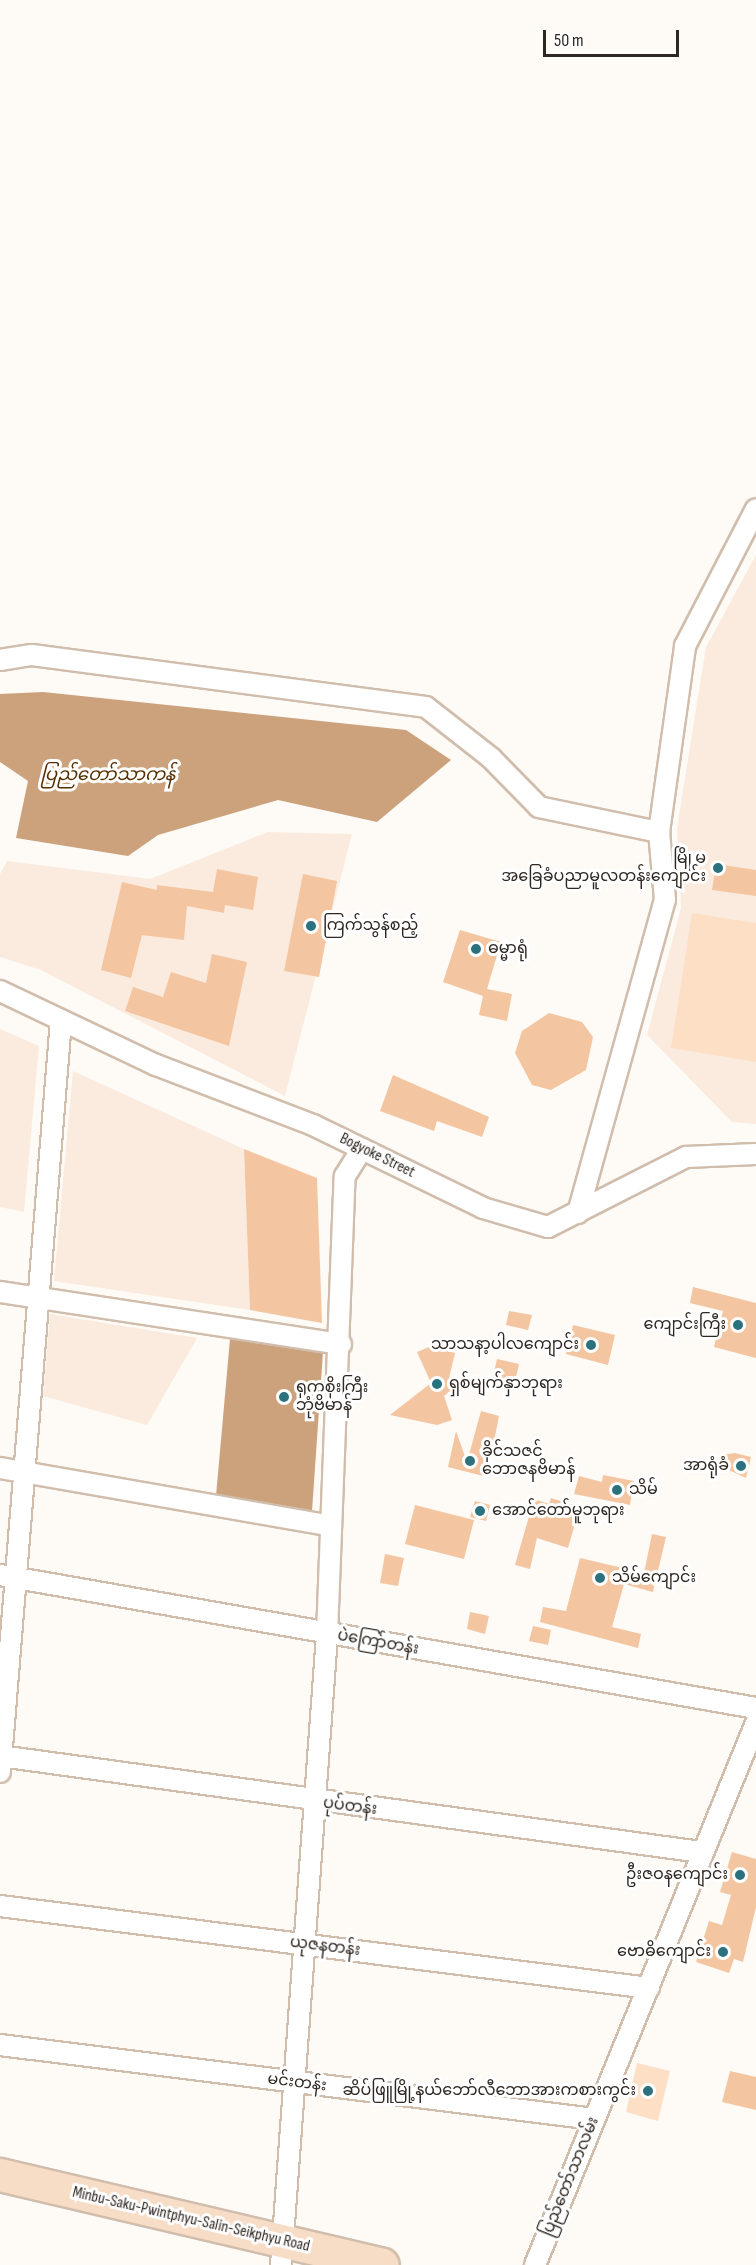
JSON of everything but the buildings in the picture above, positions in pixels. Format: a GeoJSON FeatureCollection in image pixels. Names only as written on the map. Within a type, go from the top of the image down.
{"type":"FeatureCollection","features":[{"type":"Feature","properties":{"kind":"main road","name":"Minbu-Saku-Pwintphyu-Salin-Seikphyu Road"},"geometry":{"type":"LineString","coordinates":[[0,2175],[281,2253],[383,2265]]}},
{"type":"Feature","properties":{"kind":"street"},"geometry":{"type":"LineString","coordinates":[[578,1213],[665,900],[659,832],[685,646],[756,509]]}},
{"type":"Feature","properties":{"kind":"street"},"geometry":{"type":"LineString","coordinates":[[0,660],[32,655],[426,707],[491,758],[539,807],[659,832]]}},
{"type":"Feature","properties":{"kind":"street","name":"Bogyoke Street"},"geometry":{"type":"LineString","coordinates":[[0,991],[61,1020],[362,1149],[483,1208],[549,1227],[686,1157],[756,1154]]}},
{"type":"Feature","properties":{"kind":"street"},"geometry":{"type":"LineString","coordinates":[[0,1762],[9,1576],[26,1472],[61,1020]]}},
{"type":"Feature","properties":{"kind":"street"},"geometry":{"type":"LineString","coordinates":[[281,2253],[327,1635],[341,1344],[345,1176],[362,1149]]}},
{"type":"Feature","properties":{"kind":"street"},"geometry":{"type":"LineString","coordinates":[[0,1292],[40,1295],[341,1344]]}},
{"type":"Feature","properties":{"kind":"street"},"geometry":{"type":"LineString","coordinates":[[0,1468],[332,1526]]}},
{"type":"Feature","properties":{"kind":"street","name":"ပဲကြော်တန်း"},"geometry":{"type":"LineString","coordinates":[[9,1576],[327,1635],[756,1708]]}},
{"type":"Feature","properties":{"kind":"street","name":"ပြည်တော်သာလမ်း"},"geometry":{"type":"LineString","coordinates":[[535,2265],[649,1989],[701,1852],[756,1723]]}},
{"type":"Feature","properties":{"kind":"street","name":"ပုပ်တန်း"},"geometry":{"type":"LineString","coordinates":[[0,1762],[701,1852]]}},
{"type":"Feature","properties":{"kind":"street","name":"ယုဇနတန်း"},"geometry":{"type":"LineString","coordinates":[[0,1906],[649,1989]]}},
{"type":"Feature","properties":{"kind":"street","name":"မင်းတန်း"},"geometry":{"type":"LineString","coordinates":[[0,2044],[294,2083],[594,2119]]}},
{"type":"Feature","properties":{"kind":"shaded area","name":"မြို့မ အခြေခံပညာမူလတန်းကျောင်း"},"geometry":{"type":"Polygon","coordinates":[[[756,555],[756,1124],[732,1122],[647,1035],[681,908],[677,828],[706,647],[756,555]]]}},
{"type":"Feature","properties":{"kind":"shaded area"},"geometry":{"type":"Polygon","coordinates":[[[268,832],[352,834],[285,1096],[41,970],[0,957],[0,874],[7,861],[150,879],[268,832]]]}},
{"type":"Feature","properties":{"kind":"shaded area"},"geometry":{"type":"Polygon","coordinates":[[[692,913],[756,923],[756,1062],[671,1048],[692,913]]]}},
{"type":"Feature","properties":{"kind":"shaded area"},"geometry":{"type":"Polygon","coordinates":[[[0,1029],[39,1046],[24,1212],[0,1207],[0,1029]]]}},
{"type":"Feature","properties":{"kind":"shaded area"},"geometry":{"type":"Polygon","coordinates":[[[73,1071],[244,1149],[250,1310],[54,1281],[73,1071]]]}},
{"type":"Feature","properties":{"kind":"shaded area"},"geometry":{"type":"Polygon","coordinates":[[[50,1314],[197,1338],[147,1425],[43,1396],[50,1314]]]}},
{"type":"Feature","properties":{"kind":"shaded area","name":"ဆိပ်ဖြူမြို့နယ်ဘော်လီဘောအားကစားကွင်း"},"geometry":{"type":"Polygon","coordinates":[[[637,2063],[670,2071],[658,2121],[626,2112],[637,2063]]]}},
{"type":"Feature","properties":{"kind":"water","name":"ပြည်တော်သာကန်"},"geometry":{"type":"Polygon","coordinates":[[[43,692],[406,730],[451,760],[377,822],[278,800],[158,835],[128,856],[16,838],[28,781],[0,762],[0,694],[43,692]]]}},
{"type":"Feature","properties":{"kind":"water"},"geometry":{"type":"Polygon","coordinates":[[[230,1339],[323,1352],[312,1511],[216,1496],[230,1339]]]}},
{"type":"Feature","properties":{"kind":"place","name":"မြို့မ အခြေခံပညာမူလတန်းကျောင်း"},"geometry":{"type":"Point","coordinates":[718,868]}},
{"type":"Feature","properties":{"kind":"place","name":"ကြက်သွန်စည့်"},"geometry":{"type":"Point","coordinates":[311,926]}},
{"type":"Feature","properties":{"kind":"place","name":"ဓမ္မာရုံ"},"geometry":{"type":"Point","coordinates":[476,949]}},
{"type":"Feature","properties":{"kind":"place","name":"ကျောင်းကြီး"},"geometry":{"type":"Point","coordinates":[738,1325]}},
{"type":"Feature","properties":{"kind":"place","name":"သာသနာ့ပါလကျောင်း"},"geometry":{"type":"Point","coordinates":[591,1345]}},
{"type":"Feature","properties":{"kind":"place","name":"ရှစ်မျက်နှာဘုရား"},"geometry":{"type":"Point","coordinates":[437,1384]}},
{"type":"Feature","properties":{"kind":"place","name":"ရုက္ခစိုးကြီး ဘုံဗိမာန်"},"geometry":{"type":"Point","coordinates":[284,1397]}},
{"type":"Feature","properties":{"kind":"place","name":"ခိုင်သဇင် ဘောဇနဗိမာန်"},"geometry":{"type":"Point","coordinates":[470,1461]}},
{"type":"Feature","properties":{"kind":"place","name":"အာရုံခံ"},"geometry":{"type":"Point","coordinates":[741,1466]}},
{"type":"Feature","properties":{"kind":"place","name":"သိမ်"},"geometry":{"type":"Point","coordinates":[617,1490]}},
{"type":"Feature","properties":{"kind":"place","name":"အောင်တော်မူဘုရား"},"geometry":{"type":"Point","coordinates":[480,1511]}},
{"type":"Feature","properties":{"kind":"place","name":"သိမ်ကျောင်း"},"geometry":{"type":"Point","coordinates":[600,1578]}},
{"type":"Feature","properties":{"kind":"place","name":"ဦးဇဝနကျောင်း"},"geometry":{"type":"Point","coordinates":[740,1875]}},
{"type":"Feature","properties":{"kind":"place","name":"ဗောဓိကျောင်း"},"geometry":{"type":"Point","coordinates":[723,1952]}},
{"type":"Feature","properties":{"kind":"place","name":"ဆိပ်ဖြူမြို့နယ်ဘော်လီဘောအားကစားကွင်း"},"geometry":{"type":"Point","coordinates":[648,2091]}}]}
